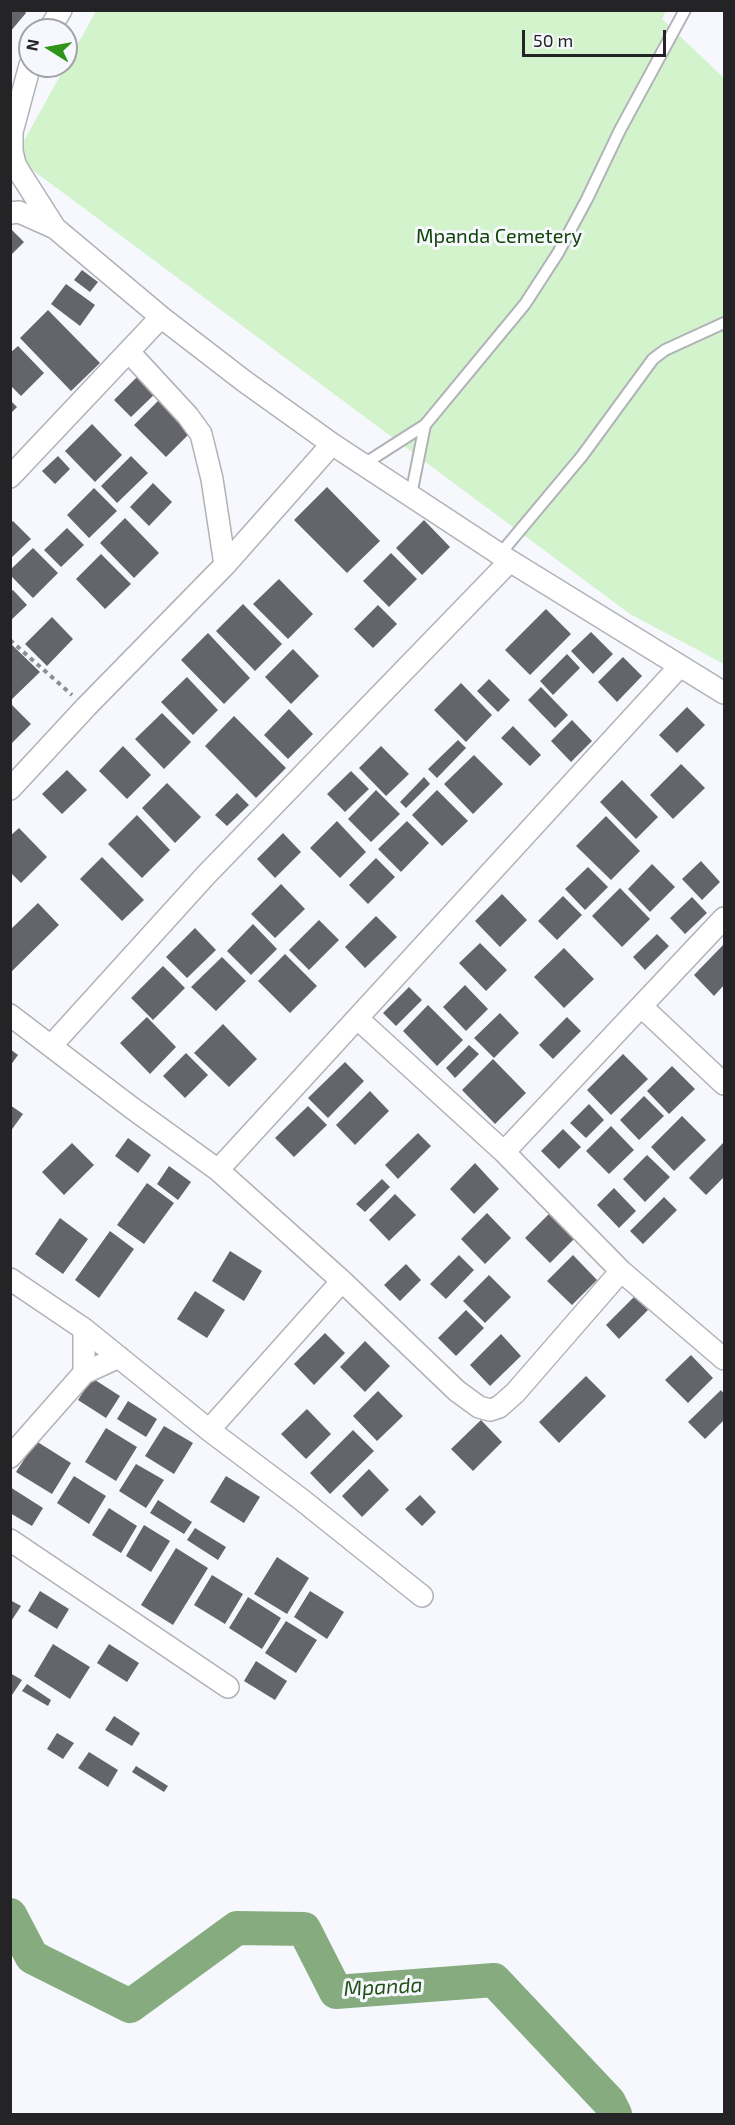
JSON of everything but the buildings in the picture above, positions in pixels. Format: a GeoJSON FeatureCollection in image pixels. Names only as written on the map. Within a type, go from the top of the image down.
{"type":"FeatureCollection","features":[{"type":"Feature","properties":{"kind":"street"},"geometry":{"type":"LineString","coordinates":[[27,78],[12,132],[12,151],[20,173],[56,228],[161,317],[244,381],[332,444],[505,557],[724,693]]}},
{"type":"Feature","properties":{"kind":"street"},"geometry":{"type":"LineString","coordinates":[[10,213],[19,212],[56,228]]}},
{"type":"Feature","properties":{"kind":"street"},"geometry":{"type":"LineString","coordinates":[[10,477],[161,317]]}},
{"type":"Feature","properties":{"kind":"street"},"geometry":{"type":"LineString","coordinates":[[129,352],[188,416],[201,434],[212,479],[225,565]]}},
{"type":"Feature","properties":{"kind":"street"},"geometry":{"type":"LineString","coordinates":[[10,789],[225,565],[332,444]]}},
{"type":"Feature","properties":{"kind":"street"},"geometry":{"type":"LineString","coordinates":[[51,1046],[206,875],[505,557]]}},
{"type":"Feature","properties":{"kind":"street"},"geometry":{"type":"LineString","coordinates":[[218,1170],[680,666]]}},
{"type":"Feature","properties":{"kind":"street"},"geometry":{"type":"LineString","coordinates":[[504,1152],[724,918]]}},
{"type":"Feature","properties":{"kind":"street"},"geometry":{"type":"LineString","coordinates":[[642,1007],[724,1084]]}},
{"type":"Feature","properties":{"kind":"street"},"geometry":{"type":"LineString","coordinates":[[10,1015],[218,1170],[342,1281],[458,1391],[479,1407],[490,1410],[499,1407],[515,1393],[621,1271]]}},
{"type":"Feature","properties":{"kind":"street"},"geometry":{"type":"LineString","coordinates":[[357,1018],[504,1152],[621,1271],[724,1359]]}},
{"type":"Feature","properties":{"kind":"street"},"geometry":{"type":"LineString","coordinates":[[10,1279],[84,1329],[422,1596]]}},
{"type":"Feature","properties":{"kind":"street"},"geometry":{"type":"LineString","coordinates":[[209,1430],[342,1281]]}},
{"type":"Feature","properties":{"kind":"street"},"geometry":{"type":"LineString","coordinates":[[84,1329],[84,1373]]}},
{"type":"Feature","properties":{"kind":"street"},"geometry":{"type":"LineString","coordinates":[[10,1457],[84,1373],[119,1357]]}},
{"type":"Feature","properties":{"kind":"street"},"geometry":{"type":"LineString","coordinates":[[10,1540],[228,1687]]}},
{"type":"Feature","properties":{"kind":"lane"},"geometry":{"type":"LineString","coordinates":[[364,464],[425,425],[525,303],[558,253],[620,130],[685,10]]}},
{"type":"Feature","properties":{"kind":"lane"},"geometry":{"type":"LineString","coordinates":[[505,557],[653,359],[665,350],[724,323]]}},
{"type":"Feature","properties":{"kind":"lane"},"geometry":{"type":"LineString","coordinates":[[411,495],[425,425]]}},
{"type":"Feature","properties":{"kind":"path"},"geometry":{"type":"LineString","coordinates":[[10,640],[87,707]]}},
{"type":"Feature","properties":{"kind":"green space","name":"Mpanda Cemetery"},"geometry":{"type":"Polygon","coordinates":[[[96,11],[666,11],[662,19],[724,78],[724,664],[630,614],[15,157],[59,78],[78,78],[78,43],[96,11]]]}},
{"type":"Feature","properties":{"kind":"waterway","name":"Mpanda"},"geometry":{"type":"LineString","coordinates":[[10,1915],[32,1957],[130,2006],[237,1928],[304,1929],[336,1992],[494,1980],[609,2102],[615,2114]]}}]}
